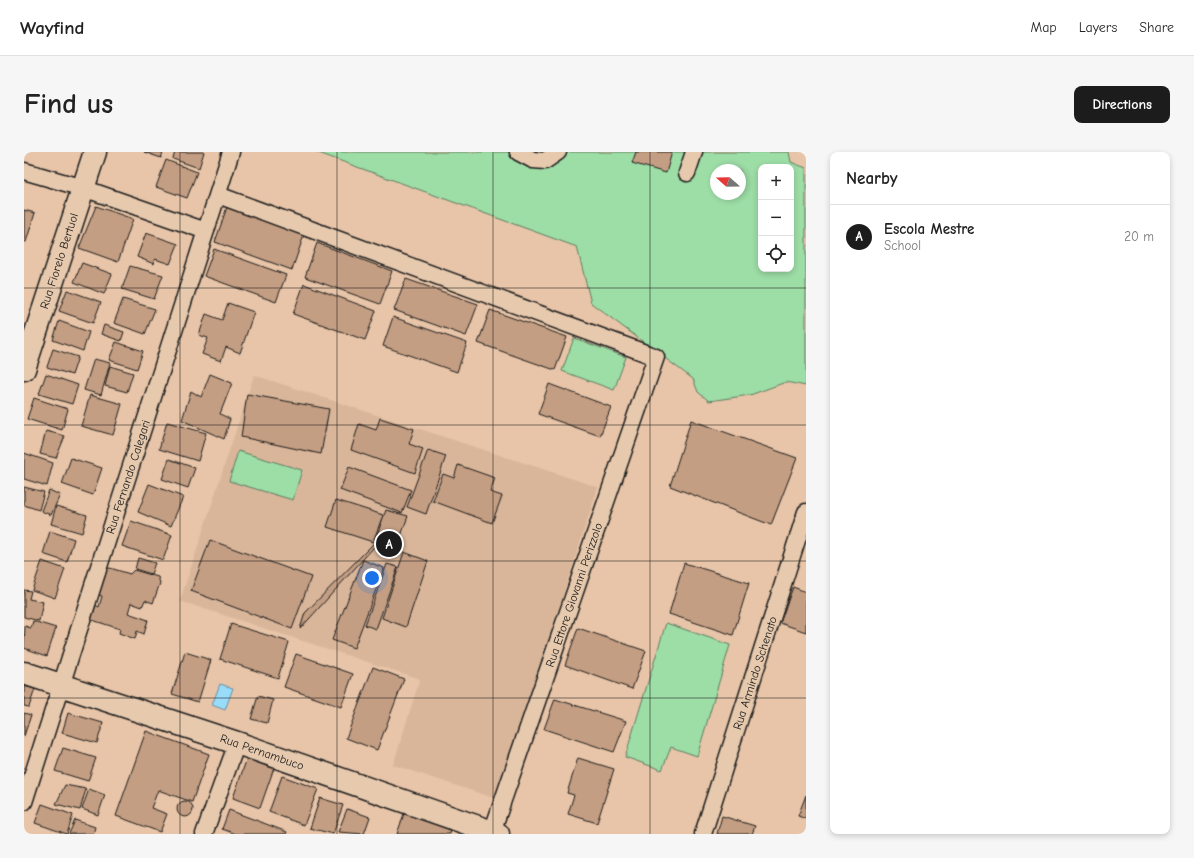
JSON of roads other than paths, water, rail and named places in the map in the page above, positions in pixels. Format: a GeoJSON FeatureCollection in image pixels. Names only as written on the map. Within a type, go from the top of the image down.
{"type":"FeatureCollection","features":[{"type":"Feature","properties":{"kind":"street","name":"Rua Fiorelo Bertuol"},"geometry":{"type":"LineString","coordinates":[[24,370],[95,152]]}},
{"type":"Feature","properties":{"kind":"street","name":"Rua Fernando Calegari"},"geometry":{"type":"LineString","coordinates":[[24,802],[232,152]]}},
{"type":"Feature","properties":{"kind":"street"},"geometry":{"type":"LineString","coordinates":[[518,152],[533,160],[545,161],[558,152]]}},
{"type":"Feature","properties":{"kind":"street"},"geometry":{"type":"LineString","coordinates":[[687,174],[694,152]]}},
{"type":"Feature","properties":{"kind":"street"},"geometry":{"type":"LineString","coordinates":[[24,171],[83,188],[206,231]]}},
{"type":"Feature","properties":{"kind":"street","name":"Rua Ettore Giovanni Perizzolo"},"geometry":{"type":"LineString","coordinates":[[218,195],[656,357],[494,833]]}},
{"type":"Feature","properties":{"kind":"street","name":"Rua Armindo Schenato"},"geometry":{"type":"LineString","coordinates":[[703,834],[806,512]]}},
{"type":"Feature","properties":{"kind":"street","name":"Rua Pernambuco"},"geometry":{"type":"LineString","coordinates":[[24,673],[237,743],[494,833]]}},
{"type":"Feature","properties":{"kind":"street"},"geometry":{"type":"LineString","coordinates":[[204,834],[237,743]]}},
{"type":"Feature","properties":{"kind":"water"},"geometry":{"type":"Polygon","coordinates":[[[220,684],[233,688],[225,710],[212,705],[220,684]]]}},
{"type":"Feature","properties":{"kind":"place","name":"Escola Mestre"},"geometry":{"type":"Point","coordinates":[389,544]}}]}
